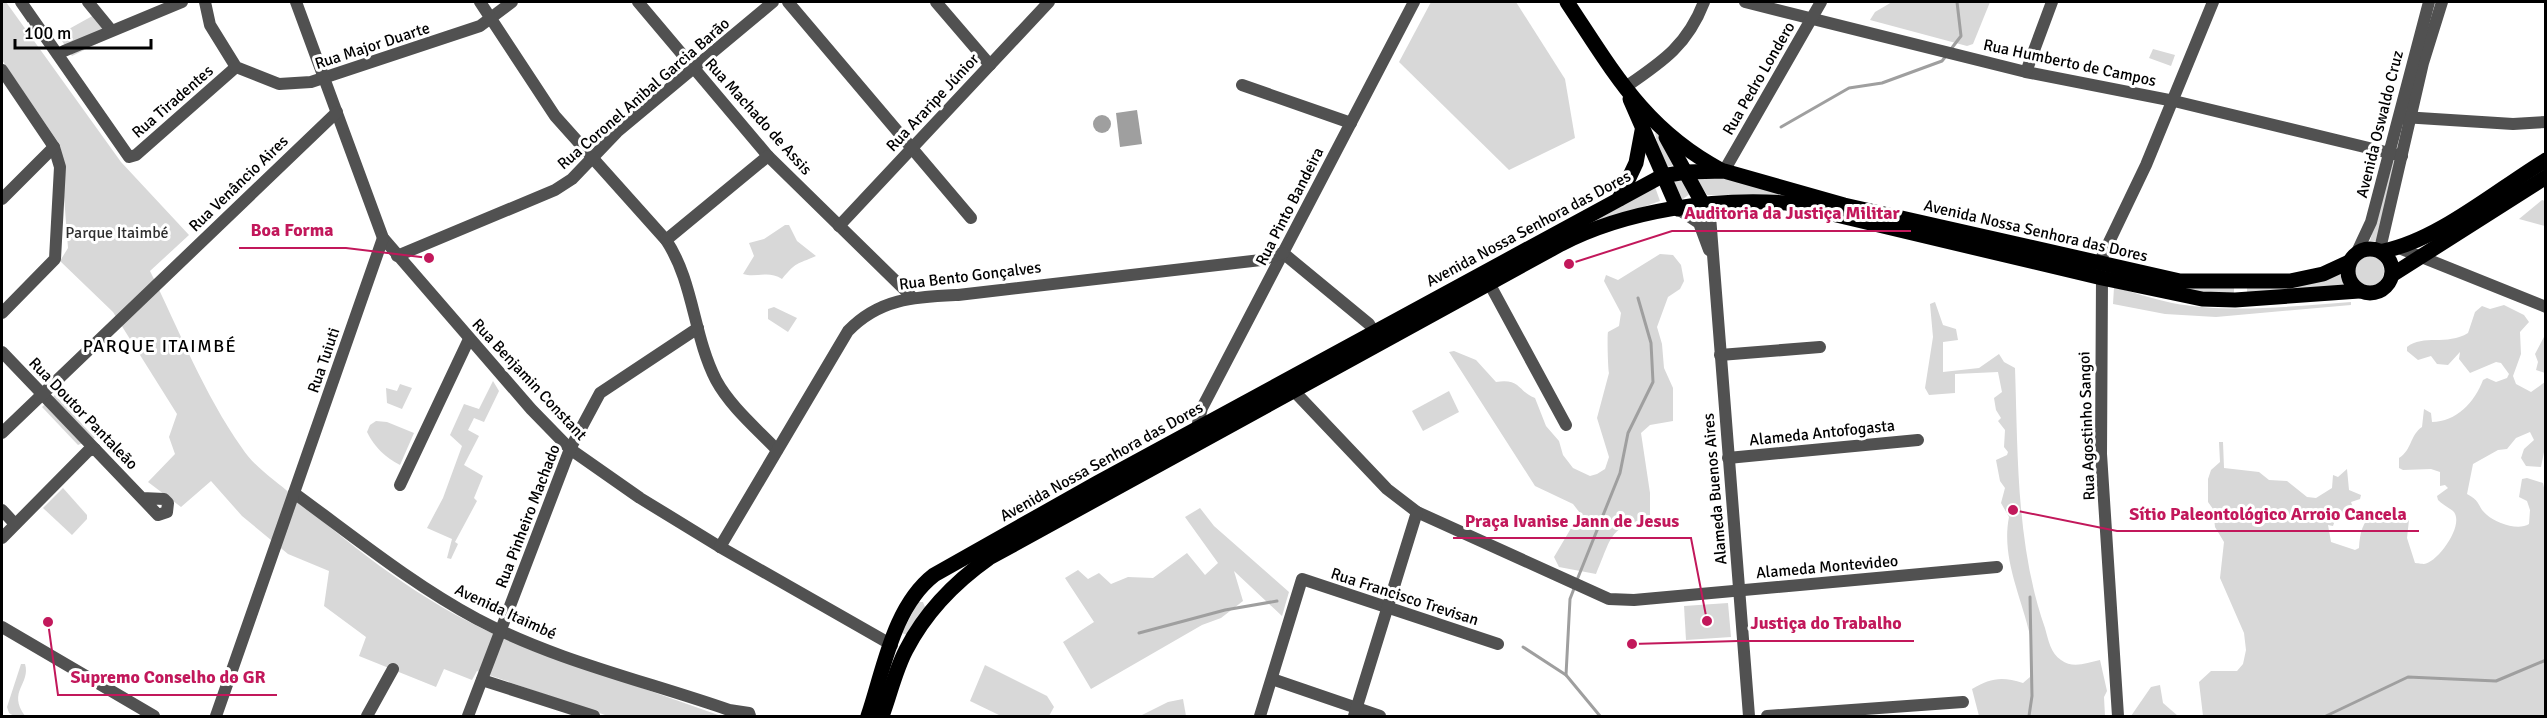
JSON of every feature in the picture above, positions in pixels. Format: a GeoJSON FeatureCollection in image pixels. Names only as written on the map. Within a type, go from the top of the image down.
{"type":"FeatureCollection","features":[{"type":"Feature","properties":{"kind":"main road"},"geometry":{"type":"LineString","coordinates":[[1567,2],[1626,90],[1664,132],[1701,159],[1724,171]]}},
{"type":"Feature","properties":{"kind":"main road"},"geometry":{"type":"LineString","coordinates":[[1626,90],[1678,209]]}},
{"type":"Feature","properties":{"kind":"main road"},"geometry":{"type":"LineString","coordinates":[[1619,199],[1636,163],[1642,131]]}},
{"type":"Feature","properties":{"kind":"main road"},"geometry":{"type":"LineString","coordinates":[[1664,132],[1704,206]]}},
{"type":"Feature","properties":{"kind":"main road"},"geometry":{"type":"LineString","coordinates":[[2382,250],[2391,261],[2392,275],[2388,285],[2380,291],[2369,293],[2359,291],[2349,279],[2353,257],[2366,248],[2382,250],[2399,248],[2438,229],[2546,160]]}},
{"type":"Feature","properties":{"kind":"main road","name":"Avenida Nossa Senhora das Dores"},"geometry":{"type":"LineString","coordinates":[[868,717],[910,599],[921,585],[1002,536],[1201,433],[1378,337],[1662,176],[1686,172],[1724,171],[1844,205],[2100,271],[2169,293],[2224,300],[2359,291]]}},
{"type":"Feature","properties":{"kind":"main road"},"geometry":{"type":"LineString","coordinates":[[2392,275],[2546,177]]}},
{"type":"Feature","properties":{"kind":"main road","name":"Avenida Nossa Senhora das Dores"},"geometry":{"type":"LineString","coordinates":[[882,717],[904,652],[937,605],[967,574],[1000,550],[1201,433],[1293,390],[1378,337],[1489,284],[1578,236],[1615,222],[1678,209],[1761,201],[1794,205],[2100,271],[2180,281],[2243,283],[2313,277],[2353,257]]}},
{"type":"Feature","properties":{"kind":"main road"},"geometry":{"type":"LineString","coordinates":[[921,585],[937,605]]}},
{"type":"Feature","properties":{"kind":"street","name":"Rua Tiradentes"},"geometry":{"type":"LineString","coordinates":[[21,2],[129,157],[136,155],[236,67]]}},
{"type":"Feature","properties":{"kind":"street"},"geometry":{"type":"LineString","coordinates":[[88,2],[111,30]]}},
{"type":"Feature","properties":{"kind":"street"},"geometry":{"type":"LineString","coordinates":[[64,51],[182,2]]}},
{"type":"Feature","properties":{"kind":"street"},"geometry":{"type":"LineString","coordinates":[[205,2],[210,25],[236,67]]}},
{"type":"Feature","properties":{"kind":"street","name":"Rua Benjamin Constant"},"geometry":{"type":"LineString","coordinates":[[296,2],[383,238],[470,339],[570,449],[640,498],[720,547],[892,645]]}},
{"type":"Feature","properties":{"kind":"street"},"geometry":{"type":"LineString","coordinates":[[480,2],[555,116],[666,240],[680,261],[698,328],[716,381],[729,399],[777,450]]}},
{"type":"Feature","properties":{"kind":"street","name":"Rua Major Duarte"},"geometry":{"type":"LineString","coordinates":[[236,67],[279,84],[311,82],[480,27],[512,2]]}},
{"type":"Feature","properties":{"kind":"street","name":"Rua Machado de Assis"},"geometry":{"type":"LineString","coordinates":[[638,2],[768,156],[912,297]]}},
{"type":"Feature","properties":{"kind":"street","name":"Rua Coronel Anibal Garcia Barão"},"geometry":{"type":"LineString","coordinates":[[397,256],[555,190],[572,179],[618,132],[773,2]]}},
{"type":"Feature","properties":{"kind":"street"},"geometry":{"type":"LineString","coordinates":[[788,2],[971,218]]}},
{"type":"Feature","properties":{"kind":"street"},"geometry":{"type":"LineString","coordinates":[[936,2],[990,65]]}},
{"type":"Feature","properties":{"kind":"street","name":"Rua Araripe Júnior"},"geometry":{"type":"LineString","coordinates":[[839,226],[1049,2]]}},
{"type":"Feature","properties":{"kind":"street","name":"Rua Pinto Bandeira"},"geometry":{"type":"LineString","coordinates":[[1201,433],[1203,408],[1414,2]]}},
{"type":"Feature","properties":{"kind":"street"},"geometry":{"type":"LineString","coordinates":[[1626,90],[1679,46],[1696,23],[1704,2]]}},
{"type":"Feature","properties":{"kind":"street","name":"Rua Humberto de Campos"},"geometry":{"type":"LineString","coordinates":[[1745,2],[2026,72],[2174,101],[2402,156]]}},
{"type":"Feature","properties":{"kind":"street","name":"Rua Pedro Londero"},"geometry":{"type":"LineString","coordinates":[[1724,171],[1821,2]]}},
{"type":"Feature","properties":{"kind":"street"},"geometry":{"type":"LineString","coordinates":[[2026,72],[2052,2]]}},
{"type":"Feature","properties":{"kind":"street"},"geometry":{"type":"LineString","coordinates":[[2100,271],[2174,101],[2213,2]]}},
{"type":"Feature","properties":{"kind":"street","name":"Avenida Oswaldo Cruz"},"geometry":{"type":"LineString","coordinates":[[2353,257],[2371,222],[2397,117],[2432,3]]}},
{"type":"Feature","properties":{"kind":"street","name":"Avenida Oswaldo Cruz"},"geometry":{"type":"LineString","coordinates":[[2382,250],[2411,118],[2432,3]]}},
{"type":"Feature","properties":{"kind":"street"},"geometry":{"type":"LineString","coordinates":[[2,70],[54,147],[60,167],[55,259],[2,314]]}},
{"type":"Feature","properties":{"kind":"street"},"geometry":{"type":"LineString","coordinates":[[1242,84],[1351,123]]}},
{"type":"Feature","properties":{"kind":"street","name":"Rua Venâncio Aires"},"geometry":{"type":"LineString","coordinates":[[42,394],[337,112]]}},
{"type":"Feature","properties":{"kind":"street"},"geometry":{"type":"LineString","coordinates":[[2397,117],[2513,124],[2546,122]]}},
{"type":"Feature","properties":{"kind":"street"},"geometry":{"type":"LineString","coordinates":[[2,200],[54,147]]}},
{"type":"Feature","properties":{"kind":"street"},"geometry":{"type":"LineString","coordinates":[[666,240],[768,156]]}},
{"type":"Feature","properties":{"kind":"street","name":"Alameda Buenos Aires"},"geometry":{"type":"LineString","coordinates":[[1704,206],[1710,216],[1749,717]]}},
{"type":"Feature","properties":{"kind":"street","name":"Alameda Buenos Aires"},"geometry":{"type":"LineString","coordinates":[[1678,209],[1698,223],[1712,259]]}},
{"type":"Feature","properties":{"kind":"street","name":"Rua Tuiuti"},"geometry":{"type":"LineString","coordinates":[[216,717],[383,238]]}},
{"type":"Feature","properties":{"kind":"street"},"geometry":{"type":"LineString","coordinates":[[2399,248],[2546,307]]}},
{"type":"Feature","properties":{"kind":"street"},"geometry":{"type":"LineString","coordinates":[[1283,253],[1369,324],[1378,337]]}},
{"type":"Feature","properties":{"kind":"street","name":"Rua Bento Gonçalves"},"geometry":{"type":"LineString","coordinates":[[720,547],[848,331],[858,320],[885,304],[912,297],[958,295],[1261,260],[1283,253]]}},
{"type":"Feature","properties":{"kind":"street","name":"Rua Agostinho Sangoi"},"geometry":{"type":"LineString","coordinates":[[2100,271],[2101,454],[2118,717]]}},
{"type":"Feature","properties":{"kind":"street"},"geometry":{"type":"LineString","coordinates":[[1489,284],[1566,425]]}},
{"type":"Feature","properties":{"kind":"street","name":"Rua Pinheiro Machado"},"geometry":{"type":"LineString","coordinates":[[482,680],[570,449],[600,393],[698,328]]}},
{"type":"Feature","properties":{"kind":"street"},"geometry":{"type":"LineString","coordinates":[[400,485],[470,339]]}},
{"type":"Feature","properties":{"kind":"street"},"geometry":{"type":"LineString","coordinates":[[1720,356],[1821,347]]}},
{"type":"Feature","properties":{"kind":"street","name":"Rua Doutor Pantaleão"},"geometry":{"type":"LineString","coordinates":[[2,352],[142,498]]}},
{"type":"Feature","properties":{"kind":"street","name":"Alameda Montevideo"},"geometry":{"type":"LineString","coordinates":[[1293,390],[1387,489],[1417,512],[1590,591],[1618,600],[1997,567]]}},
{"type":"Feature","properties":{"kind":"street"},"geometry":{"type":"LineString","coordinates":[[2,433],[42,394]]}},
{"type":"Feature","properties":{"kind":"street","name":"Alameda Antofogasta"},"geometry":{"type":"LineString","coordinates":[[1728,458],[1918,440]]}},
{"type":"Feature","properties":{"kind":"street"},"geometry":{"type":"LineString","coordinates":[[2,538],[88,451],[95,449]]}},
{"type":"Feature","properties":{"kind":"street","name":"Avenida Itaimbé"},"geometry":{"type":"LineString","coordinates":[[294,493],[437,596],[501,630],[572,658],[730,713],[749,713],[750,717]]}},
{"type":"Feature","properties":{"kind":"street"},"geometry":{"type":"LineString","coordinates":[[2,510],[15,525]]}},
{"type":"Feature","properties":{"kind":"street"},"geometry":{"type":"LineString","coordinates":[[1356,713],[1417,512]]}},
{"type":"Feature","properties":{"kind":"street","name":"Rua Francisco Trevisan"},"geometry":{"type":"LineString","coordinates":[[1272,679],[1302,579],[1498,644]]}},
{"type":"Feature","properties":{"kind":"street"},"geometry":{"type":"LineString","coordinates":[[3,632],[154,717]]}},
{"type":"Feature","properties":{"kind":"street"},"geometry":{"type":"LineString","coordinates":[[367,717],[393,669]]}},
{"type":"Feature","properties":{"kind":"street"},"geometry":{"type":"LineString","coordinates":[[1260,717],[1272,679],[1356,713],[1380,717]]}},
{"type":"Feature","properties":{"kind":"street"},"geometry":{"type":"LineString","coordinates":[[468,717],[482,680],[594,717]]}},
{"type":"Feature","properties":{"kind":"street"},"geometry":{"type":"LineString","coordinates":[[1767,717],[1963,702]]}},
{"type":"Feature","properties":{"kind":"green space","name":"Parque Itaimbé"},"geometry":{"type":"Polygon","coordinates":[[[2,2],[6,2],[121,162],[189,235],[150,271],[216,406],[252,461],[344,539],[427,598],[456,615],[518,644],[721,716],[608,716],[477,671],[472,680],[444,669],[436,687],[359,656],[366,637],[324,606],[329,571],[288,554],[242,516],[211,481],[181,507],[148,482],[175,454],[169,437],[177,414],[113,312],[60,261],[68,248],[60,145],[2,60],[2,2]]]}},
{"type":"Feature","properties":{"kind":"green space"},"geometry":{"type":"Polygon","coordinates":[[[1431,2],[1516,2],[1565,79],[1575,138],[1509,170],[1399,62],[1431,2]]]}},
{"type":"Feature","properties":{"kind":"green space"},"geometry":{"type":"Polygon","coordinates":[[[1892,2],[1990,2],[1973,44],[1967,46],[1870,20],[1875,12],[1892,2]]]}},
{"type":"Feature","properties":{"kind":"green space"},"geometry":{"type":"Polygon","coordinates":[[[96,14],[113,36],[72,56],[58,35],[96,14]]]}},
{"type":"Feature","properties":{"kind":"green space"},"geometry":{"type":"Polygon","coordinates":[[[2153,49],[2175,55],[2171,66],[2149,58],[2153,49]]]}},
{"type":"Feature","properties":{"kind":"green space"},"geometry":{"type":"Polygon","coordinates":[[[1655,133],[1657,133],[1678,164],[1663,168],[1655,133]]]}},
{"type":"Feature","properties":{"kind":"green space"},"geometry":{"type":"Polygon","coordinates":[[[2392,160],[2396,161],[2377,241],[2370,241],[2392,160]]]}},
{"type":"Feature","properties":{"kind":"green space"},"geometry":{"type":"Polygon","coordinates":[[[1695,176],[1721,177],[2234,288],[2234,294],[2206,294],[1752,195],[1707,195],[1695,176]]]}},
{"type":"Feature","properties":{"kind":"green space"},"geometry":{"type":"Polygon","coordinates":[[[1685,179],[1691,193],[1683,199],[1679,199],[1674,182],[1685,179]]]}},
{"type":"Feature","properties":{"kind":"green space"},"geometry":{"type":"Polygon","coordinates":[[[1655,187],[1660,201],[1581,229],[1655,187]]]}},
{"type":"Feature","properties":{"kind":"green space"},"geometry":{"type":"Polygon","coordinates":[[[2542,200],[2545,201],[2545,226],[2519,219],[2542,200]]]}},
{"type":"Feature","properties":{"kind":"green space"},"geometry":{"type":"Polygon","coordinates":[[[785,225],[789,225],[797,241],[816,256],[794,266],[782,279],[772,275],[743,274],[754,256],[749,243],[764,239],[785,225]]]}},
{"type":"Feature","properties":{"kind":"green space"},"geometry":{"type":"Polygon","coordinates":[[[1660,254],[1673,255],[1681,265],[1684,281],[1680,289],[1668,297],[1657,327],[1662,344],[1664,368],[1673,388],[1673,421],[1650,425],[1641,433],[1650,493],[1650,519],[1626,525],[1613,536],[1596,574],[1559,567],[1554,557],[1580,513],[1573,504],[1535,486],[1449,352],[1454,351],[1476,360],[1496,382],[1504,381],[1515,384],[1535,398],[1546,426],[1559,441],[1563,455],[1573,468],[1590,476],[1597,474],[1605,469],[1609,457],[1597,418],[1609,373],[1608,332],[1619,326],[1621,313],[1604,281],[1606,275],[1618,280],[1660,254]]]}},
{"type":"Feature","properties":{"kind":"green space"},"geometry":{"type":"Polygon","coordinates":[[[2368,255],[2379,260],[2384,271],[2379,282],[2368,287],[2357,282],[2352,271],[2357,260],[2368,255]]]}},
{"type":"Feature","properties":{"kind":"green space"},"geometry":{"type":"Polygon","coordinates":[[[2341,274],[2346,288],[2247,294],[2247,287],[2341,274]]]}},
{"type":"Feature","properties":{"kind":"green space"},"geometry":{"type":"Polygon","coordinates":[[[2114,287],[2172,303],[2216,308],[2262,308],[2351,302],[2351,305],[2216,317],[2165,314],[2113,304],[2114,287]]]}},
{"type":"Feature","properties":{"kind":"green space"},"geometry":{"type":"Polygon","coordinates":[[[1935,302],[1943,325],[1956,329],[1958,340],[1943,342],[1943,372],[1979,368],[1999,354],[2004,362],[2015,368],[2020,499],[2036,597],[2050,646],[2058,657],[2066,663],[2075,665],[2100,660],[2107,691],[2104,697],[2105,716],[1979,716],[1972,689],[1996,679],[2009,679],[2023,683],[2030,677],[2031,640],[2010,562],[2007,532],[2009,517],[2001,503],[2005,488],[2000,481],[1996,460],[2007,455],[2008,452],[2004,447],[2005,430],[1998,421],[2001,418],[1996,410],[1994,398],[2002,392],[1998,372],[1955,374],[1955,393],[1929,395],[1925,388],[1933,337],[1930,304],[1935,302]]]}},
{"type":"Feature","properties":{"kind":"green space"},"geometry":{"type":"Polygon","coordinates":[[[2504,305],[2524,315],[2529,322],[2520,332],[2521,354],[2513,376],[2516,384],[2531,392],[2545,382],[2545,447],[2541,467],[2526,466],[2521,458],[2524,449],[2534,440],[2530,432],[2516,438],[2507,449],[2498,450],[2473,464],[2467,494],[2491,518],[2519,527],[2529,524],[2530,510],[2527,501],[2519,497],[2522,479],[2527,478],[2543,483],[2546,497],[2545,716],[2203,716],[2199,682],[2211,671],[2237,671],[2243,664],[2246,650],[2244,633],[2220,578],[2224,542],[2215,527],[2213,509],[2208,502],[2208,479],[2211,470],[2220,462],[2219,442],[2223,442],[2224,468],[2259,472],[2269,480],[2287,481],[2307,497],[2316,498],[2332,488],[2333,475],[2338,477],[2347,469],[2349,490],[2361,495],[2360,499],[2351,502],[2354,510],[2350,523],[2339,509],[2333,526],[2328,525],[2331,542],[2355,550],[2359,548],[2364,524],[2374,513],[2383,514],[2409,520],[2407,538],[2415,563],[2430,562],[2448,542],[2456,525],[2453,511],[2438,500],[2437,496],[2448,488],[2445,485],[2440,486],[2440,472],[2431,469],[2403,470],[2399,468],[2399,458],[2422,427],[2424,409],[2431,413],[2432,422],[2449,419],[2470,403],[2483,380],[2487,378],[2496,382],[2507,378],[2509,374],[2501,363],[2496,362],[2470,373],[2459,359],[2460,352],[2448,365],[2437,364],[2431,356],[2418,360],[2407,351],[2407,347],[2420,341],[2460,337],[2468,333],[2475,312],[2482,306],[2490,309],[2504,305]]]}},
{"type":"Feature","properties":{"kind":"green space"},"geometry":{"type":"Polygon","coordinates":[[[774,307],[797,318],[788,332],[768,319],[768,309],[774,307]]]}},
{"type":"Feature","properties":{"kind":"green space"},"geometry":{"type":"Polygon","coordinates":[[[2545,335],[2545,373],[2536,370],[2538,362],[2535,354],[2545,335]]]}},
{"type":"Feature","properties":{"kind":"green space"},"geometry":{"type":"Polygon","coordinates":[[[493,381],[499,391],[484,422],[474,418],[468,430],[479,436],[464,465],[483,476],[474,498],[477,501],[455,542],[458,544],[451,559],[447,558],[452,539],[427,528],[443,498],[462,446],[450,435],[464,404],[479,409],[493,381]]]}},
{"type":"Feature","properties":{"kind":"green space"},"geometry":{"type":"Polygon","coordinates":[[[400,384],[412,388],[402,409],[387,403],[386,388],[397,391],[400,384]]]}},
{"type":"Feature","properties":{"kind":"green space"},"geometry":{"type":"Polygon","coordinates":[[[1449,391],[1459,412],[1423,431],[1412,411],[1449,391]]]}},
{"type":"Feature","properties":{"kind":"green space"},"geometry":{"type":"Polygon","coordinates":[[[55,395],[95,438],[78,445],[42,407],[55,395]]]}},
{"type":"Feature","properties":{"kind":"green space"},"geometry":{"type":"Polygon","coordinates":[[[376,421],[387,422],[414,433],[400,465],[381,452],[370,438],[367,432],[370,425],[376,421]]]}},
{"type":"Feature","properties":{"kind":"green space"},"geometry":{"type":"Polygon","coordinates":[[[63,488],[87,515],[87,519],[72,535],[43,508],[63,488]]]}},
{"type":"Feature","properties":{"kind":"green space"},"geometry":{"type":"Polygon","coordinates":[[[1200,508],[1214,526],[1289,592],[1282,616],[1234,571],[1243,601],[1221,618],[1202,625],[1091,689],[1063,642],[1094,622],[1065,578],[1078,570],[1088,579],[1099,573],[1111,584],[1128,577],[1153,578],[1187,553],[1205,575],[1218,563],[1185,517],[1200,508]]]}},
{"type":"Feature","properties":{"kind":"green space"},"geometry":{"type":"Polygon","coordinates":[[[918,602],[923,602],[925,607],[907,635],[902,633],[918,602]]]}},
{"type":"Feature","properties":{"kind":"green space"},"geometry":{"type":"Polygon","coordinates":[[[1728,603],[1731,637],[1686,640],[1684,606],[1728,603]]]}},
{"type":"Feature","properties":{"kind":"green space"},"geometry":{"type":"Polygon","coordinates":[[[21,664],[25,664],[26,671],[18,700],[25,716],[14,716],[9,713],[7,707],[21,664]]]}},
{"type":"Feature","properties":{"kind":"green space"},"geometry":{"type":"Polygon","coordinates":[[[985,665],[1047,696],[1054,707],[1049,716],[1001,716],[970,701],[985,665]]]}},
{"type":"Feature","properties":{"kind":"green space"},"geometry":{"type":"Polygon","coordinates":[[[2160,685],[2163,703],[2178,716],[2131,716],[2151,687],[2160,685]]]}},
{"type":"Feature","properties":{"kind":"green space"},"geometry":{"type":"Polygon","coordinates":[[[1183,699],[1186,716],[1140,716],[1168,702],[1183,699]]]}},
{"type":"Feature","properties":{"kind":"shaded area"},"geometry":{"type":"Polygon","coordinates":[[[1137,110],[1142,144],[1120,147],[1116,113],[1137,110]]]}},
{"type":"Feature","properties":{"kind":"shaded area"},"geometry":{"type":"Polygon","coordinates":[[[1098,115],[1106,115],[1111,120],[1109,131],[1098,133],[1093,128],[1093,120],[1098,115]]]}},
{"type":"Feature","properties":{"kind":"waterway"},"geometry":{"type":"LineString","coordinates":[[1951,49],[1961,36],[1957,2]]}},
{"type":"Feature","properties":{"kind":"waterway"},"geometry":{"type":"LineString","coordinates":[[1781,127],[1849,88],[1882,83],[1942,61],[1946,56]]}},
{"type":"Feature","properties":{"kind":"waterway"},"geometry":{"type":"LineString","coordinates":[[1577,580],[1620,473],[1628,433],[1653,382],[1651,343],[1638,298]]}},
{"type":"Feature","properties":{"kind":"waterway"},"geometry":{"type":"LineString","coordinates":[[1575,586],[1570,599],[1566,675],[1600,716]]}},
{"type":"Feature","properties":{"kind":"waterway"},"geometry":{"type":"LineString","coordinates":[[2029,716],[2032,696],[2030,597]]}},
{"type":"Feature","properties":{"kind":"waterway"},"geometry":{"type":"LineString","coordinates":[[1139,633],[1225,610],[1277,601]]}},
{"type":"Feature","properties":{"kind":"waterway"},"geometry":{"type":"LineString","coordinates":[[1523,647],[1566,675]]}},
{"type":"Feature","properties":{"kind":"waterway"},"geometry":{"type":"LineString","coordinates":[[2326,716],[2408,677],[2496,681],[2546,660]]}},
{"type":"Feature","properties":{"kind":"place","name":"Boa Forma"},"geometry":{"type":"Point","coordinates":[429,258]}},
{"type":"Feature","properties":{"kind":"place","name":"Auditoria da Justiça Militar"},"geometry":{"type":"Point","coordinates":[1569,264]}},
{"type":"Feature","properties":{"kind":"place","name":"Sítio Paleontológico Arroio Cancela"},"geometry":{"type":"Point","coordinates":[2013,510]}},
{"type":"Feature","properties":{"kind":"place","name":"Praça Ivanise Jann de Jesus"},"geometry":{"type":"Point","coordinates":[1707,621]}},
{"type":"Feature","properties":{"kind":"place","name":"Supremo Conselho do GR"},"geometry":{"type":"Point","coordinates":[48,622]}},
{"type":"Feature","properties":{"kind":"place","name":"Justiça do Trabalho"},"geometry":{"type":"Point","coordinates":[1632,644]}},
{"type":"Feature","properties":{"kind":"district","name":"PARQUE ITAIMBÉ"},"geometry":{"type":"Point","coordinates":[160,346]}}]}
